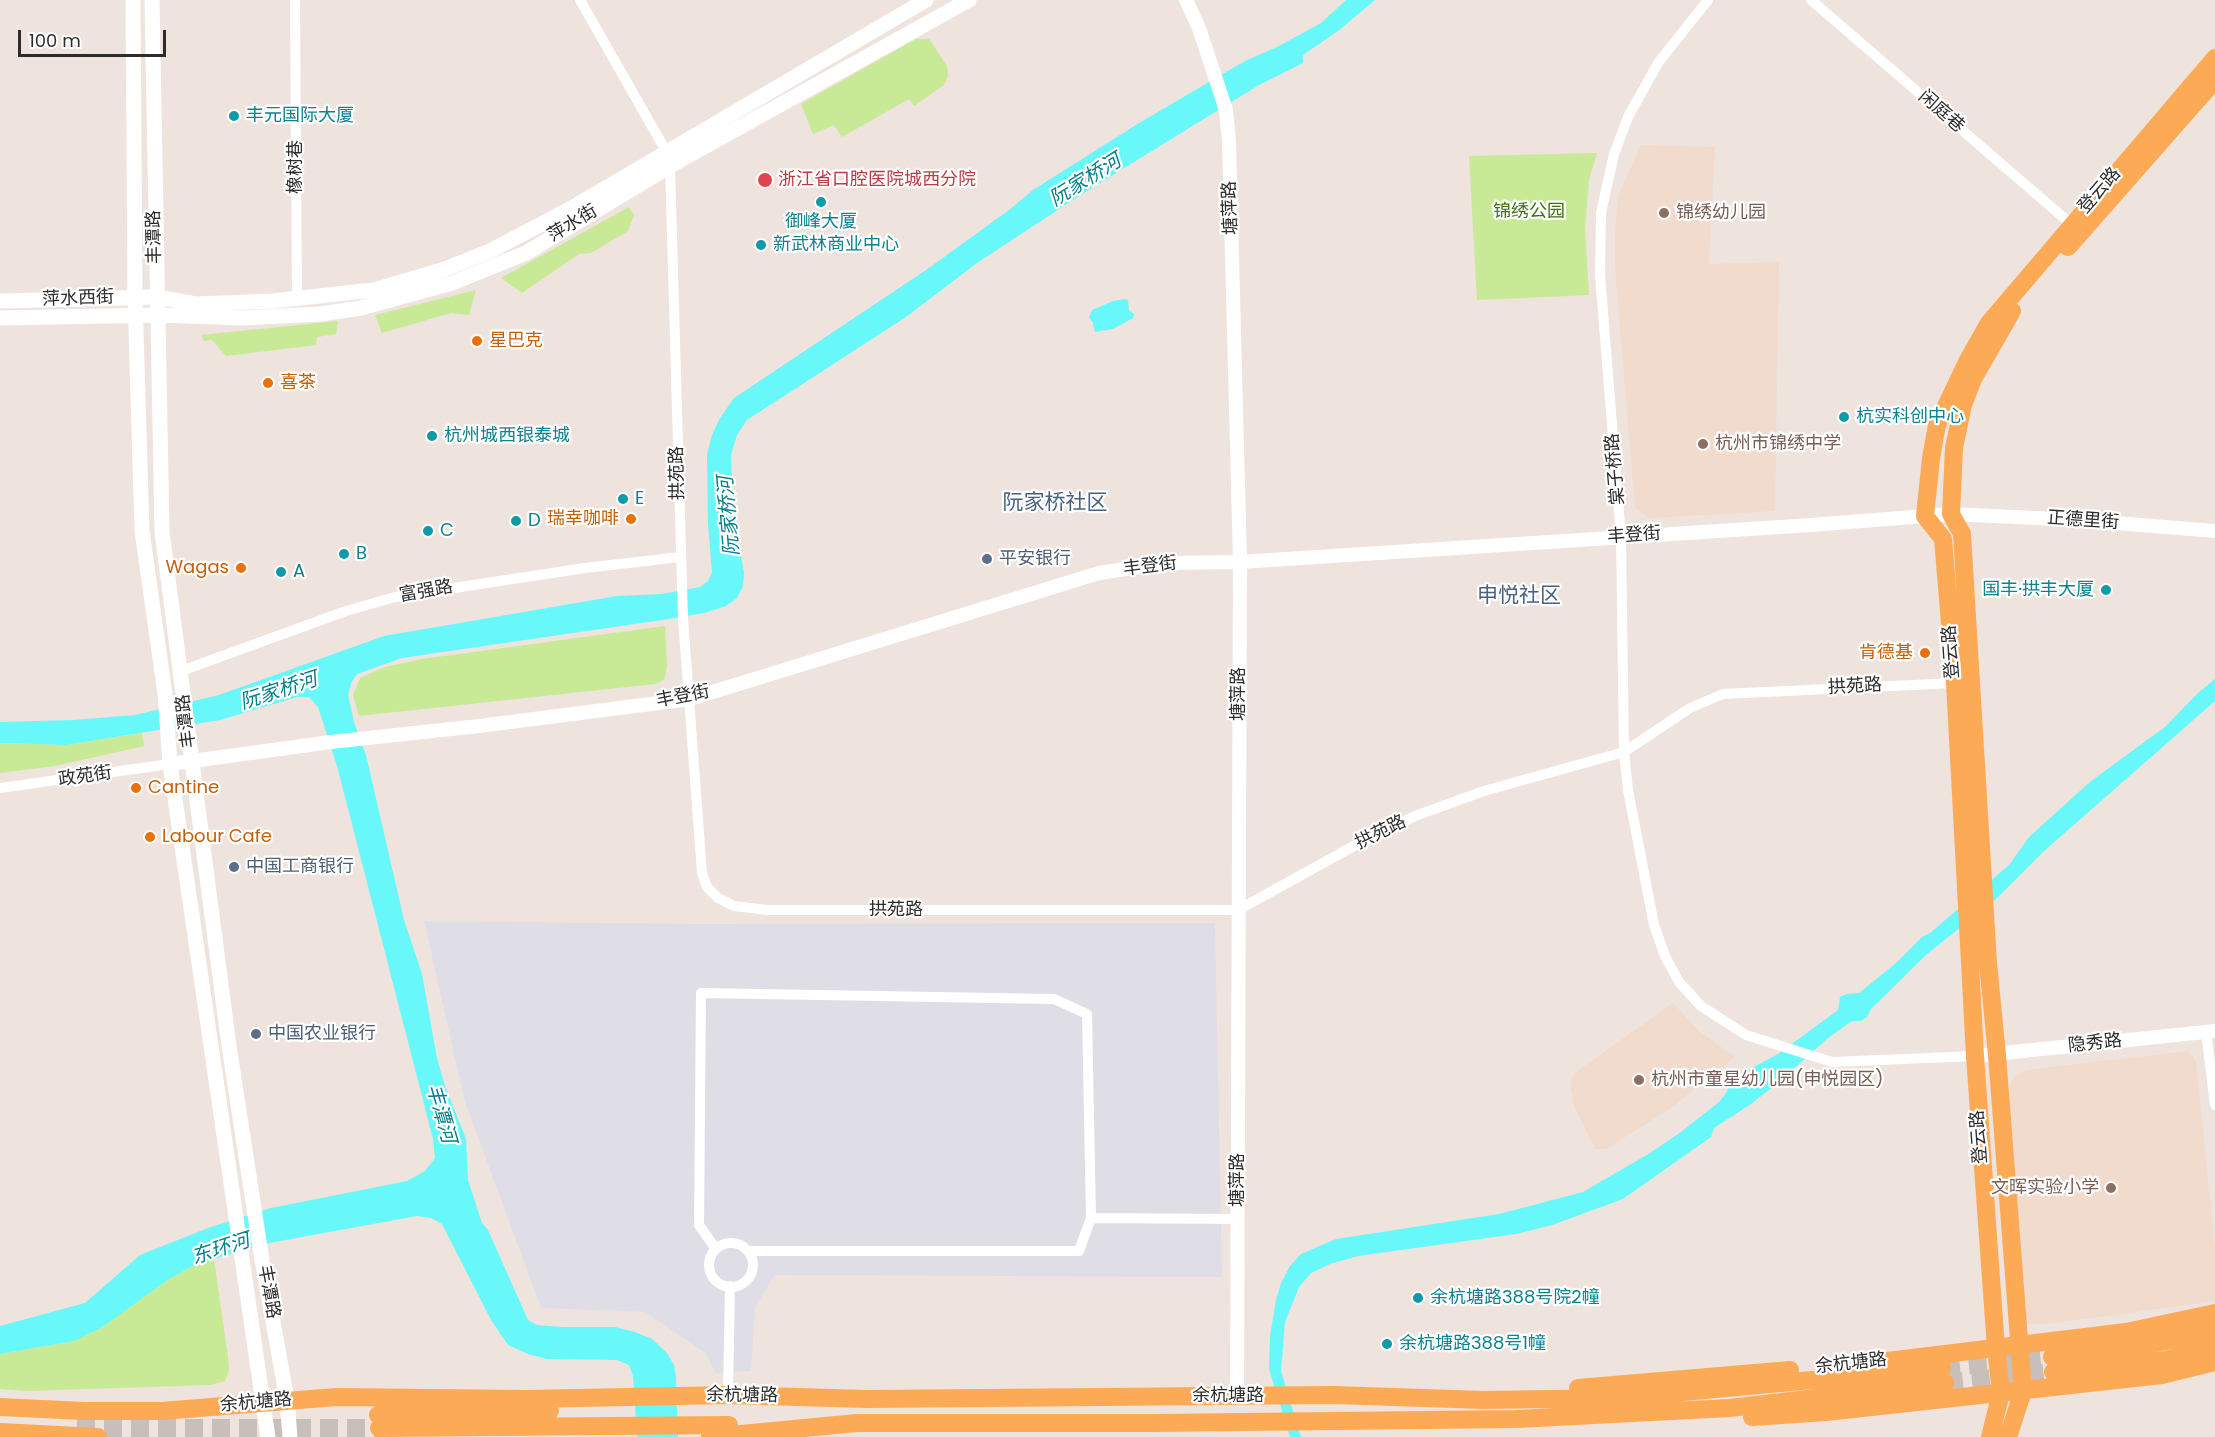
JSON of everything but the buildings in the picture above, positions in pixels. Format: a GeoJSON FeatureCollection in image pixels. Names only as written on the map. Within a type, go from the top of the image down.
{"type":"FeatureCollection","features":[{"type":"Feature","properties":{"kind":"main road","name":"丰潭路"},"geometry":{"type":"LineString","coordinates":[[132,0],[135,297],[142,531],[165,694],[170,764],[268,1437]]}},
{"type":"Feature","properties":{"kind":"main road","name":"丰潭路"},"geometry":{"type":"LineString","coordinates":[[152,0],[162,532],[182,671],[191,761],[229,1046],[261,1254],[287,1400],[290,1437]]}},
{"type":"Feature","properties":{"kind":"main road","name":"萍水街"},"geometry":{"type":"LineString","coordinates":[[136,316],[241,318],[320,314],[361,308],[452,283],[526,253],[668,159],[926,0]]}},
{"type":"Feature","properties":{"kind":"main road","name":"萍水街"},"geometry":{"type":"LineString","coordinates":[[157,297],[196,304],[297,298],[374,290],[445,269],[490,251],[969,0]]}},
{"type":"Feature","properties":{"kind":"main road","name":"登云路"},"geometry":{"type":"LineString","coordinates":[[2001,1393],[1995,1348],[1975,1056],[1955,683],[1944,539],[1925,516],[1937,425],[1967,362],[1989,323],[2071,224],[2215,58]]}},
{"type":"Feature","properties":{"kind":"main road","name":"登云路"},"geometry":{"type":"LineString","coordinates":[[2022,1391],[1982,883],[1962,534],[1951,514],[1954,448],[1963,405],[1973,379],[2007,316],[2215,80]]}},
{"type":"Feature","properties":{"kind":"main road","name":"萍水西街"},"geometry":{"type":"LineString","coordinates":[[0,301],[157,297]]}},
{"type":"Feature","properties":{"kind":"main road","name":"萍水西街"},"geometry":{"type":"LineString","coordinates":[[0,318],[136,316]]}},
{"type":"Feature","properties":{"kind":"main road","name":"余杭塘路"},"geometry":{"type":"LineString","coordinates":[[1484,1400],[1581,1388],[1865,1363],[1995,1348],[2126,1332],[2215,1313]]}},
{"type":"Feature","properties":{"kind":"main road"},"geometry":{"type":"LineString","coordinates":[[2215,1329],[2052,1365],[2166,1360],[2215,1347]]}},
{"type":"Feature","properties":{"kind":"main road","name":"余杭塘路"},"geometry":{"type":"LineString","coordinates":[[1517,1419],[1587,1426],[1826,1412],[2162,1375],[2215,1362]]}},
{"type":"Feature","properties":{"kind":"main road","name":"余杭塘路"},"geometry":{"type":"LineString","coordinates":[[0,1407],[84,1411],[162,1410],[336,1397],[527,1399],[626,1411],[688,1410],[728,1395],[867,1399],[1237,1395],[1484,1400],[1619,1398],[1944,1376],[1730,1408],[1517,1419],[856,1423],[710,1437]]}},
{"type":"Feature","properties":{"kind":"main road"},"geometry":{"type":"LineString","coordinates":[[2008,1437],[2022,1391]]}},
{"type":"Feature","properties":{"kind":"main road"},"geometry":{"type":"LineString","coordinates":[[1990,1437],[2001,1393]]}},
{"type":"Feature","properties":{"kind":"main road"},"geometry":{"type":"LineString","coordinates":[[378,1421],[688,1410],[867,1399]]}},
{"type":"Feature","properties":{"kind":"main road"},"geometry":{"type":"LineString","coordinates":[[688,1410],[856,1423]]}},
{"type":"Feature","properties":{"kind":"main road"},"geometry":{"type":"LineString","coordinates":[[0,1432],[98,1437]]}},
{"type":"Feature","properties":{"kind":"street","name":"橡树巷"},"geometry":{"type":"LineString","coordinates":[[295,0],[297,298]]}},
{"type":"Feature","properties":{"kind":"street","name":"拱苑路"},"geometry":{"type":"LineString","coordinates":[[580,0],[668,159],[681,579],[702,873],[707,887],[718,898],[734,906],[767,910],[1238,910],[1352,847],[1415,816],[1484,791],[1624,752],[1690,708],[1723,694],[1955,683]]}},
{"type":"Feature","properties":{"kind":"street","name":"塘萍路"},"geometry":{"type":"LineString","coordinates":[[1186,0],[1199,28],[1226,110],[1229,141],[1240,562],[1237,1395]]}},
{"type":"Feature","properties":{"kind":"street","name":"棠子桥路"},"geometry":{"type":"LineString","coordinates":[[1708,0],[1658,63],[1628,117],[1614,154],[1601,213],[1600,275],[1621,537],[1624,752],[1628,790],[1654,925],[1665,956],[1679,982],[1701,1006],[1746,1035],[1832,1062],[1975,1056]]}},
{"type":"Feature","properties":{"kind":"street","name":"闲庭巷"},"geometry":{"type":"LineString","coordinates":[[1811,0],[2071,224]]}},
{"type":"Feature","properties":{"kind":"street","name":"丰登街"},"geometry":{"type":"LineString","coordinates":[[191,761],[690,699],[1099,573],[1164,563],[1240,562],[1951,514]]}},
{"type":"Feature","properties":{"kind":"street","name":"正德里街"},"geometry":{"type":"LineString","coordinates":[[1951,514],[2079,520],[2215,531]]}},
{"type":"Feature","properties":{"kind":"street","name":"富强路"},"geometry":{"type":"LineString","coordinates":[[182,671],[346,611],[394,597],[585,568],[680,557]]}},
{"type":"Feature","properties":{"kind":"street"},"geometry":{"type":"LineString","coordinates":[[170,764],[191,761]]}},
{"type":"Feature","properties":{"kind":"street","name":"政苑街"},"geometry":{"type":"LineString","coordinates":[[0,788],[170,764]]}},
{"type":"Feature","properties":{"kind":"street"},"geometry":{"type":"LineString","coordinates":[[716,1249],[699,1225],[701,993],[1054,999],[1087,1014],[1091,1218],[1079,1251],[748,1251]]}},
{"type":"Feature","properties":{"kind":"street"},"geometry":{"type":"LineString","coordinates":[[2210,1031],[2215,1105]]}},
{"type":"Feature","properties":{"kind":"street","name":"隐秀路"},"geometry":{"type":"LineString","coordinates":[[1975,1056],[2210,1031]]}},
{"type":"Feature","properties":{"kind":"street"},"geometry":{"type":"LineString","coordinates":[[1091,1218],[1238,1220]]}},
{"type":"Feature","properties":{"kind":"street"},"geometry":{"type":"LineString","coordinates":[[729,1243],[743,1246],[748,1251],[752,1257],[752,1271],[744,1282],[730,1286],[717,1281],[710,1269],[712,1254],[716,1249],[729,1243]]}},
{"type":"Feature","properties":{"kind":"street"},"geometry":{"type":"LineString","coordinates":[[728,1395],[730,1286]]}},
{"type":"Feature","properties":{"kind":"shaded area","name":"杭州市锦绣中学"},"geometry":{"type":"Polygon","coordinates":[[[1641,145],[1715,147],[1709,264],[1779,262],[1775,511],[1649,518],[1635,508],[1615,268],[1615,231],[1618,196],[1641,145]]]}},
{"type":"Feature","properties":{"kind":"shaded area"},"geometry":{"type":"Polygon","coordinates":[[[424,921],[697,924],[1215,923],[1222,1277],[775,1275],[755,1307],[751,1371],[715,1373],[706,1353],[645,1312],[541,1308],[465,1102],[424,921]]]}},
{"type":"Feature","properties":{"kind":"shaded area","name":"杭州市童星幼儿园(申悦园区)"},"geometry":{"type":"Polygon","coordinates":[[[1673,1003],[1699,1031],[1735,1057],[1673,1107],[1606,1149],[1595,1149],[1575,1108],[1570,1086],[1573,1074],[1673,1003]]]}},
{"type":"Feature","properties":{"kind":"shaded area","name":"文晖实验小学"},"geometry":{"type":"Polygon","coordinates":[[[2188,1051],[2196,1061],[2215,1248],[2215,1301],[2048,1324],[2028,1324],[2019,1316],[2008,1089],[2014,1077],[2026,1070],[2188,1051]]]}},
{"type":"Feature","properties":{"kind":"green space"},"geometry":{"type":"Polygon","coordinates":[[[916,39],[929,39],[947,66],[948,76],[944,85],[914,106],[909,99],[842,137],[834,125],[813,134],[801,104],[916,39]]]}},
{"type":"Feature","properties":{"kind":"green space","name":"锦绣公园"},"geometry":{"type":"Polygon","coordinates":[[[1597,153],[1589,180],[1585,229],[1589,295],[1477,300],[1469,156],[1597,153]]]}},
{"type":"Feature","properties":{"kind":"green space"},"geometry":{"type":"Polygon","coordinates":[[[629,207],[634,215],[628,231],[591,253],[579,254],[522,293],[501,278],[629,207]]]}},
{"type":"Feature","properties":{"kind":"green space"},"geometry":{"type":"Polygon","coordinates":[[[476,290],[469,315],[451,313],[382,333],[375,315],[476,290]]]}},
{"type":"Feature","properties":{"kind":"green space"},"geometry":{"type":"Polygon","coordinates":[[[338,321],[336,334],[317,337],[316,345],[226,356],[212,340],[204,341],[201,335],[338,321]]]}},
{"type":"Feature","properties":{"kind":"green space"},"geometry":{"type":"Polygon","coordinates":[[[665,626],[667,667],[664,680],[655,684],[359,716],[353,695],[360,678],[385,667],[422,659],[665,626]]]}},
{"type":"Feature","properties":{"kind":"green space"},"geometry":{"type":"Polygon","coordinates":[[[142,733],[144,746],[55,766],[0,773],[0,743],[66,745],[142,733]]]}},
{"type":"Feature","properties":{"kind":"green space"},"geometry":{"type":"Polygon","coordinates":[[[214,1259],[228,1357],[229,1370],[225,1381],[210,1385],[27,1391],[0,1389],[0,1354],[74,1341],[101,1328],[169,1279],[191,1267],[214,1259]]]}},
{"type":"Feature","properties":{"kind":"water"},"geometry":{"type":"Polygon","coordinates":[[[1346,0],[1375,0],[1338,31],[1303,55],[1303,63],[1259,85],[1082,194],[977,263],[906,317],[747,420],[737,435],[731,455],[736,527],[744,573],[743,586],[737,598],[726,606],[704,613],[662,620],[402,658],[357,674],[351,683],[348,695],[354,722],[366,755],[404,920],[422,974],[437,1058],[444,1083],[466,1139],[468,1180],[482,1223],[488,1230],[528,1320],[537,1325],[615,1327],[652,1339],[667,1353],[674,1365],[676,1376],[678,1437],[637,1437],[633,1376],[629,1365],[617,1360],[547,1359],[508,1345],[491,1320],[442,1224],[431,1218],[417,1216],[269,1243],[214,1259],[191,1267],[169,1279],[101,1328],[74,1341],[0,1354],[0,1326],[85,1303],[140,1255],[208,1228],[271,1208],[407,1181],[425,1171],[435,1158],[433,1139],[337,766],[318,707],[309,697],[297,697],[220,720],[66,745],[0,743],[0,722],[135,715],[219,695],[384,636],[617,596],[662,594],[700,587],[708,581],[712,573],[708,524],[707,455],[712,435],[720,418],[734,398],[926,270],[1033,190],[1139,123],[1245,61],[1321,23],[1346,0]]]}},
{"type":"Feature","properties":{"kind":"water"},"geometry":{"type":"Polygon","coordinates":[[[1128,300],[1129,310],[1134,314],[1133,318],[1113,329],[1095,332],[1089,317],[1092,310],[1113,301],[1128,300]]]}},
{"type":"Feature","properties":{"kind":"water"},"geometry":{"type":"Polygon","coordinates":[[[2215,679],[2215,701],[2043,852],[1996,899],[1926,955],[1871,1009],[1867,1017],[1861,1021],[1852,1021],[1828,1038],[1778,1083],[1714,1128],[1711,1137],[1623,1199],[1552,1225],[1516,1234],[1358,1256],[1330,1264],[1311,1273],[1299,1287],[1285,1322],[1281,1371],[1301,1437],[1290,1437],[1269,1369],[1270,1336],[1281,1283],[1290,1266],[1301,1254],[1336,1239],[1499,1214],[1583,1192],[1650,1153],[1719,1102],[1727,1092],[1729,1083],[1735,1077],[1778,1054],[1838,1010],[1840,997],[1859,993],[1896,963],[1922,937],[1930,933],[2009,865],[2029,837],[2091,781],[2165,727],[2215,679]]]}},
{"type":"Feature","properties":{"kind":"tunnel"},"geometry":{"type":"LineString","coordinates":[[1942,1368],[2052,1357]]}},
{"type":"Feature","properties":{"kind":"tunnel"},"geometry":{"type":"LineString","coordinates":[[1945,1383],[2053,1372]]}},
{"type":"Feature","properties":{"kind":"tunnel"},"geometry":{"type":"LineString","coordinates":[[77,1428],[379,1428]]}},
{"type":"Feature","properties":{"kind":"place","name":"丰元国际大厦"},"geometry":{"type":"Point","coordinates":[234,116]}},
{"type":"Feature","properties":{"kind":"place","name":"浙江省口腔医院城西分院"},"geometry":{"type":"Point","coordinates":[765,180]}},
{"type":"Feature","properties":{"kind":"place","name":"御峰大厦"},"geometry":{"type":"Point","coordinates":[821,202]}},
{"type":"Feature","properties":{"kind":"place","name":"锦绣幼儿园"},"geometry":{"type":"Point","coordinates":[1664,213]}},
{"type":"Feature","properties":{"kind":"place","name":"新武林商业中心"},"geometry":{"type":"Point","coordinates":[761,245]}},
{"type":"Feature","properties":{"kind":"place","name":"星巴克"},"geometry":{"type":"Point","coordinates":[477,341]}},
{"type":"Feature","properties":{"kind":"place","name":"喜茶"},"geometry":{"type":"Point","coordinates":[268,383]}},
{"type":"Feature","properties":{"kind":"place","name":"杭实科创中心"},"geometry":{"type":"Point","coordinates":[1844,417]}},
{"type":"Feature","properties":{"kind":"place","name":"杭州城西银泰城"},"geometry":{"type":"Point","coordinates":[432,436]}},
{"type":"Feature","properties":{"kind":"place","name":"杭州市锦绣中学"},"geometry":{"type":"Point","coordinates":[1703,444]}},
{"type":"Feature","properties":{"kind":"place","name":"E"},"geometry":{"type":"Point","coordinates":[623,499]}},
{"type":"Feature","properties":{"kind":"place","name":"瑞幸咖啡"},"geometry":{"type":"Point","coordinates":[631,519]}},
{"type":"Feature","properties":{"kind":"place","name":"D"},"geometry":{"type":"Point","coordinates":[516,521]}},
{"type":"Feature","properties":{"kind":"place","name":"C"},"geometry":{"type":"Point","coordinates":[428,531]}},
{"type":"Feature","properties":{"kind":"place","name":"B"},"geometry":{"type":"Point","coordinates":[344,554]}},
{"type":"Feature","properties":{"kind":"place","name":"平安银行"},"geometry":{"type":"Point","coordinates":[987,559]}},
{"type":"Feature","properties":{"kind":"place","name":"Wagas"},"geometry":{"type":"Point","coordinates":[241,568]}},
{"type":"Feature","properties":{"kind":"place","name":"A"},"geometry":{"type":"Point","coordinates":[281,572]}},
{"type":"Feature","properties":{"kind":"place","name":"国丰·拱丰大厦"},"geometry":{"type":"Point","coordinates":[2106,590]}},
{"type":"Feature","properties":{"kind":"place","name":"肯德基"},"geometry":{"type":"Point","coordinates":[1925,653]}},
{"type":"Feature","properties":{"kind":"place","name":"Cantine"},"geometry":{"type":"Point","coordinates":[136,788]}},
{"type":"Feature","properties":{"kind":"place","name":"Labour Cafe"},"geometry":{"type":"Point","coordinates":[150,837]}},
{"type":"Feature","properties":{"kind":"place","name":"中国工商银行"},"geometry":{"type":"Point","coordinates":[234,867]}},
{"type":"Feature","properties":{"kind":"place","name":"中国农业银行"},"geometry":{"type":"Point","coordinates":[256,1034]}},
{"type":"Feature","properties":{"kind":"place","name":"杭州市童星幼儿园(申悦园区)"},"geometry":{"type":"Point","coordinates":[1639,1080]}},
{"type":"Feature","properties":{"kind":"place","name":"文晖实验小学"},"geometry":{"type":"Point","coordinates":[2111,1188]}},
{"type":"Feature","properties":{"kind":"place","name":"余杭塘路388号院2幢"},"geometry":{"type":"Point","coordinates":[1418,1298]}},
{"type":"Feature","properties":{"kind":"place","name":"余杭塘路388号1幢"},"geometry":{"type":"Point","coordinates":[1387,1344]}},
{"type":"Feature","properties":{"kind":"district","name":"阮家桥社区"},"geometry":{"type":"Point","coordinates":[1055,504]}},
{"type":"Feature","properties":{"kind":"district","name":"申悦社区"},"geometry":{"type":"Point","coordinates":[1519,597]}},
{"type":"Feature","properties":{"kind":"water label","name":"阮家桥河"},"geometry":{"type":"Point","coordinates":[1086,181]}},
{"type":"Feature","properties":{"kind":"water label","name":"阮家桥河"},"geometry":{"type":"Point","coordinates":[730,516]}},
{"type":"Feature","properties":{"kind":"water label","name":"阮家桥河"},"geometry":{"type":"Point","coordinates":[279,692]}},
{"type":"Feature","properties":{"kind":"water label","name":"丰潭河"},"geometry":{"type":"Point","coordinates":[440,1114]}},
{"type":"Feature","properties":{"kind":"water label","name":"东环河"},"geometry":{"type":"Point","coordinates":[221,1250]}}]}
